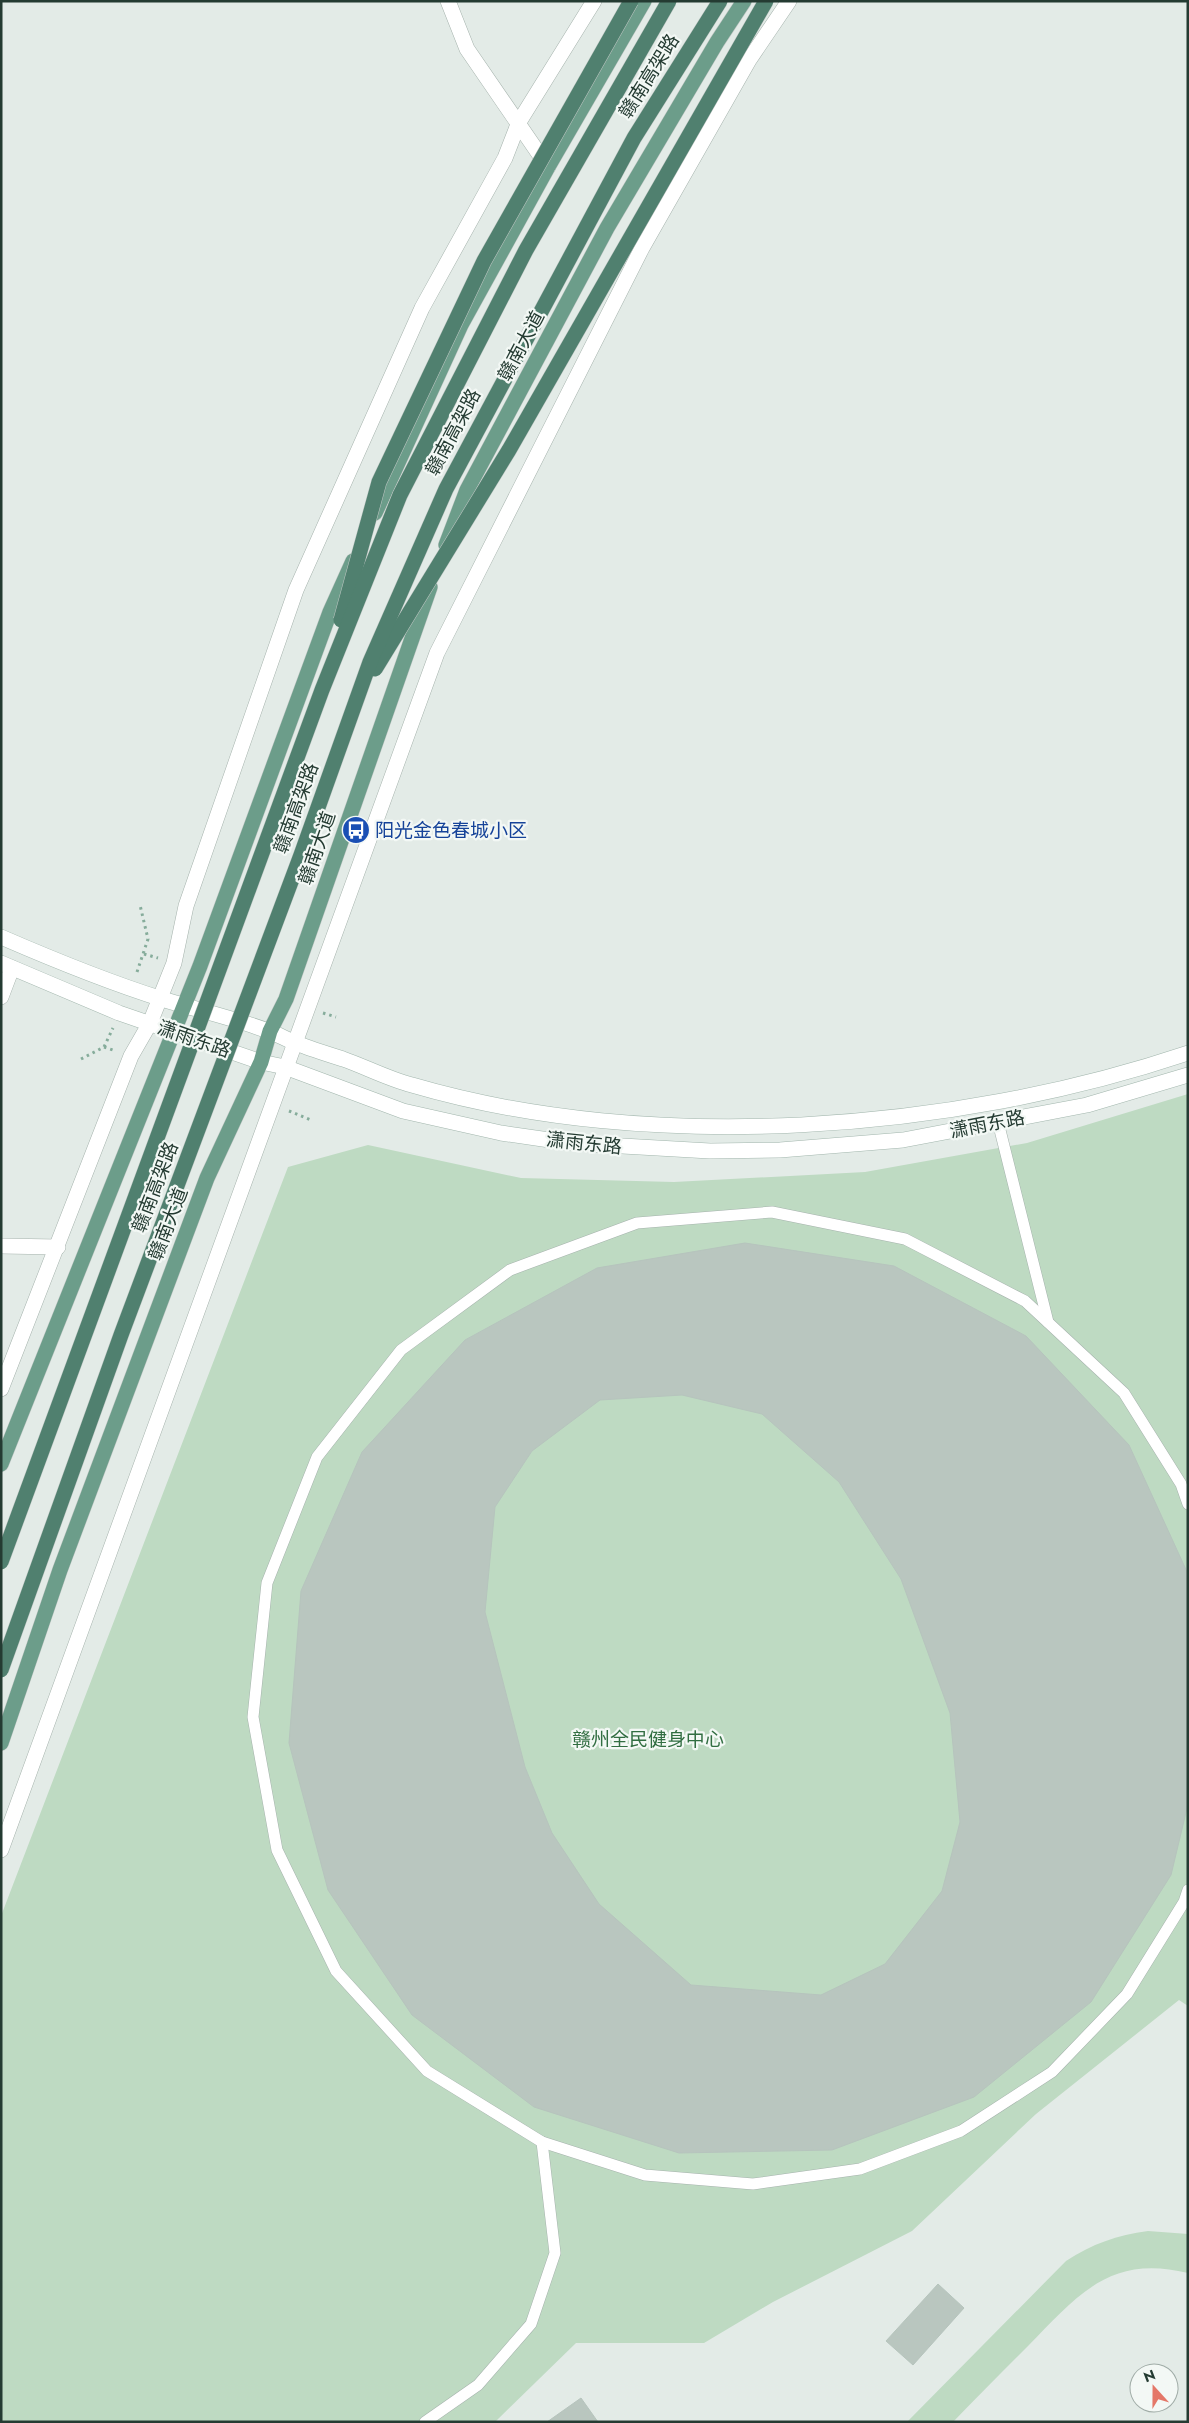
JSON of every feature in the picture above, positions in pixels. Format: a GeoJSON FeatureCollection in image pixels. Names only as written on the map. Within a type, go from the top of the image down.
{"type":"FeatureCollection","features":[{"type":"Feature","properties":{"kind":"highway"},"geometry":{"type":"LineString","coordinates":[[322,690],[379,482],[484,261],[631,1]]}},
{"type":"Feature","properties":{"kind":"highway","name":"赣南高架路"},"geometry":{"type":"LineString","coordinates":[[1,1562],[322,690],[400,495],[526,250],[669,1]]}},
{"type":"Feature","properties":{"kind":"highway","name":"赣南高架路"},"geometry":{"type":"LineString","coordinates":[[1,1670],[121,1335],[301,855],[370,662],[446,489],[634,138],[720,1]]}},
{"type":"Feature","properties":{"kind":"highway"},"geometry":{"type":"LineString","coordinates":[[356,700],[509,450],[766,1]]}},
{"type":"Feature","properties":{"kind":"main road"},"geometry":{"type":"LineString","coordinates":[[1,1464],[174,1032],[330,612],[462,325],[548,167],[644,1]]}},
{"type":"Feature","properties":{"kind":"main road","name":"赣南大道"},"geometry":{"type":"LineString","coordinates":[[1,1743],[60,1570],[207,1178],[261,1062],[270,1031],[286,999],[412,633],[467,490],[608,228],[717,42],[744,1]]}},
{"type":"Feature","properties":{"kind":"street"},"geometry":{"type":"LineString","coordinates":[[448,1],[467,49],[519,122],[548,167]]}},
{"type":"Feature","properties":{"kind":"street"},"geometry":{"type":"LineString","coordinates":[[1,1389],[131,1056],[150,1023],[174,962],[186,906],[296,590],[422,308],[505,158],[519,122],[594,1]]}},
{"type":"Feature","properties":{"kind":"street"},"geometry":{"type":"LineString","coordinates":[[1,1850],[437,653],[642,248],[749,60],[788,1]]}},
{"type":"Feature","properties":{"kind":"street","name":"潇雨东路"},"geometry":{"type":"LineString","coordinates":[[1,937],[160,998],[270,1031],[294,1043],[410,1085],[504,1108],[572,1118],[640,1124],[777,1126],[887,1117],[993,1103],[1086,1083],[1188,1053]]}},
{"type":"Feature","properties":{"kind":"street"},"geometry":{"type":"LineString","coordinates":[[1,997],[7,966]]}},
{"type":"Feature","properties":{"kind":"street","name":"潇雨东路"},"geometry":{"type":"LineString","coordinates":[[7,966],[119,1013],[261,1062],[285,1068],[403,1111],[501,1133],[570,1143],[710,1151],[780,1150],[903,1140],[1087,1105],[1188,1075]]}},
{"type":"Feature","properties":{"kind":"street"},"geometry":{"type":"LineString","coordinates":[[1,1246],[58,1247]]}},
{"type":"Feature","properties":{"kind":"lane"},"geometry":{"type":"LineString","coordinates":[[998,1122],[1048,1322]]}},
{"type":"Feature","properties":{"kind":"lane"},"geometry":{"type":"LineString","coordinates":[[1188,1504],[1181,1484],[1124,1393],[1025,1300],[905,1239],[772,1212],[637,1223],[510,1270],[400,1350],[317,1457],[267,1582],[253,1717],[277,1850],[336,1971],[427,2071],[542,2142],[644,2175],[753,2184],[860,2169],[961,2131],[1052,2072],[1127,1994],[1184,1902],[1188,1890]]}},
{"type":"Feature","properties":{"kind":"lane"},"geometry":{"type":"LineString","coordinates":[[425,2422],[478,2384],[531,2324],[555,2253],[542,2142]]}},
{"type":"Feature","properties":{"kind":"path"},"geometry":{"type":"LineString","coordinates":[[140,905],[148,939],[144,954]]}},
{"type":"Feature","properties":{"kind":"path"},"geometry":{"type":"LineString","coordinates":[[80,1059],[104,1047]]}},
{"type":"Feature","properties":{"kind":"green space","name":"赣州全民健身中心"},"geometry":{"type":"Polygon","coordinates":[[[1188,1094],[1188,2006],[1179,2000],[1036,2114],[912,2231],[773,2302],[704,2343],[576,2343],[495,2422],[1,2422],[1,1916],[288,1167],[368,1145],[521,1178],[674,1182],[865,1172],[1027,1143],[1188,1094]]]}},
{"type":"Feature","properties":{"kind":"green space"},"geometry":{"type":"Polygon","coordinates":[[[1148,2231],[1188,2234],[1188,2273],[1161,2269],[1137,2269],[1116,2274],[1098,2283],[1063,2310],[953,2422],[907,2422],[1066,2261],[1105,2241],[1148,2231]]]}},
{"type":"Feature","properties":{"kind":"building"},"geometry":{"type":"Polygon","coordinates":[[[745,1243],[894,1266],[1026,1336],[1129,1445],[1188,1574],[1188,1804],[1171,1875],[1091,2002],[974,2097],[832,2150],[679,2153],[534,2107],[412,2015],[328,1890],[289,1743],[301,1591],[362,1452],[465,1340],[597,1268],[745,1243]],[[682,1395],[600,1400],[532,1451],[495,1507],[485,1612],[525,1767],[552,1833],[599,1904],[691,1985],[821,1995],[885,1964],[942,1891],[960,1822],[950,1713],[901,1579],[839,1482],[762,1414],[682,1395]]]}},
{"type":"Feature","properties":{"kind":"building"},"geometry":{"type":"Polygon","coordinates":[[[938,2284],[964,2308],[913,2365],[886,2341],[938,2284]]]}},
{"type":"Feature","properties":{"kind":"building"},"geometry":{"type":"Polygon","coordinates":[[[581,2398],[598,2422],[547,2422],[581,2398]]]}},
{"type":"Feature","properties":{"kind":"place","name":"阳光金色春城小区"},"geometry":{"type":"Point","coordinates":[356,830]}}]}
